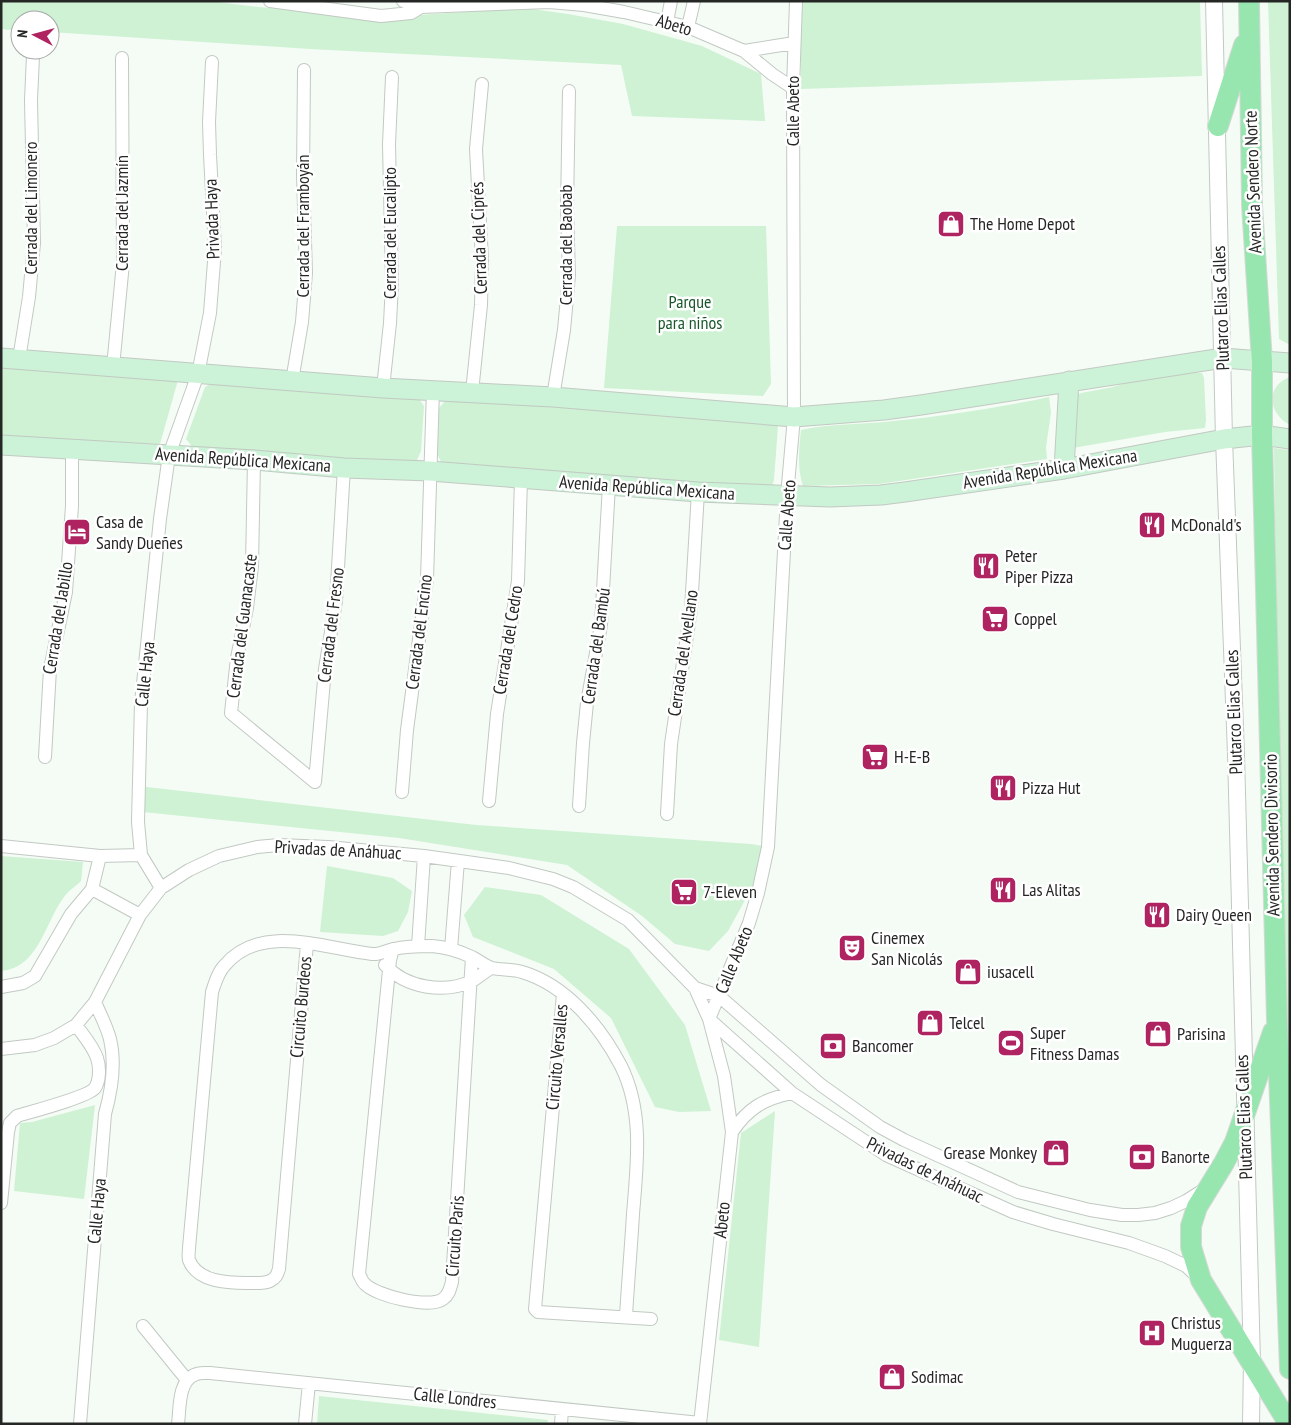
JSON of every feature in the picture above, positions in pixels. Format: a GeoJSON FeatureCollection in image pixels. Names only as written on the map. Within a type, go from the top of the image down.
{"type":"FeatureCollection","features":[{"type":"Feature","properties":{"kind":"main road","name":"Avenida Sendero Norte"},"geometry":{"type":"LineString","coordinates":[[1249,1],[1252,205],[1262,362]]}},
{"type":"Feature","properties":{"kind":"main road"},"geometry":{"type":"LineString","coordinates":[[1218,126],[1249,28]]}},
{"type":"Feature","properties":{"kind":"main road"},"geometry":{"type":"LineString","coordinates":[[10,359],[383,388],[553,397],[794,417],[894,409],[1223,358],[1290,363]]}},
{"type":"Feature","properties":{"kind":"main road","name":"Avenida Sendero Divisorio"},"geometry":{"type":"LineString","coordinates":[[1262,362],[1262,435],[1277,1020],[1290,1369]]}},
{"type":"Feature","properties":{"kind":"main road"},"geometry":{"type":"LineString","coordinates":[[1064,469],[1069,382]]}},
{"type":"Feature","properties":{"kind":"main road","name":"Avenida República Mexicana"},"geometry":{"type":"LineString","coordinates":[[1,445],[254,460],[344,468],[430,471],[698,492],[787,496],[881,496],[1064,469],[1224,439],[1262,435],[1290,438]]}},
{"type":"Feature","properties":{"kind":"main road"},"geometry":{"type":"LineString","coordinates":[[1277,1020],[1235,1142],[1197,1207],[1191,1226],[1191,1247],[1201,1280],[1289,1424]]}},
{"type":"Feature","properties":{"kind":"street"},"geometry":{"type":"LineString","coordinates":[[270,1],[351,7],[381,16],[411,13],[421,6]]}},
{"type":"Feature","properties":{"kind":"street"},"geometry":{"type":"LineString","coordinates":[[403,1],[421,6]]}},
{"type":"Feature","properties":{"kind":"street"},"geometry":{"type":"LineString","coordinates":[[667,22],[671,1]]}},
{"type":"Feature","properties":{"kind":"street"},"geometry":{"type":"LineString","coordinates":[[688,27],[694,1]]}},
{"type":"Feature","properties":{"kind":"street","name":"Calle Abeto"},"geometry":{"type":"LineString","coordinates":[[709,1019],[749,923],[768,847],[787,496],[794,417],[793,88],[796,1]]}},
{"type":"Feature","properties":{"kind":"street","name":"Plutarco Elias Calles"},"geometry":{"type":"LineString","coordinates":[[1214,1],[1224,439],[1236,754],[1252,1424]]}},
{"type":"Feature","properties":{"kind":"street","name":"Abeto"},"geometry":{"type":"LineString","coordinates":[[421,6],[488,2],[549,2],[584,5],[667,22],[688,27],[744,51],[793,88]]}},
{"type":"Feature","properties":{"kind":"street"},"geometry":{"type":"LineString","coordinates":[[744,51],[794,43]]}},
{"type":"Feature","properties":{"kind":"street","name":"Cerrada del Jazmín"},"geometry":{"type":"LineString","coordinates":[[113,367],[124,263],[122,58]]}},
{"type":"Feature","properties":{"kind":"street","name":"Cerrada del Limonero"},"geometry":{"type":"LineString","coordinates":[[10,359],[29,296],[34,243],[31,100],[33,60]]}},
{"type":"Feature","properties":{"kind":"street","name":"Privada Haya"},"geometry":{"type":"LineString","coordinates":[[169,455],[198,374],[210,313],[214,249],[209,122],[212,62]]}},
{"type":"Feature","properties":{"kind":"street","name":"Cerrada del Framboyán"},"geometry":{"type":"LineString","coordinates":[[292,381],[302,322],[306,273],[304,70]]}},
{"type":"Feature","properties":{"kind":"street","name":"Cerrada del Eucalipto"},"geometry":{"type":"LineString","coordinates":[[383,388],[392,284],[389,144],[392,77]]}},
{"type":"Feature","properties":{"kind":"street","name":"Cerrada del Ciprés"},"geometry":{"type":"LineString","coordinates":[[472,392],[481,305],[482,259],[476,149],[482,84]]}},
{"type":"Feature","properties":{"kind":"street","name":"Cerrada del Baobab"},"geometry":{"type":"LineString","coordinates":[[553,397],[564,330],[569,274],[567,208],[569,91]]}},
{"type":"Feature","properties":{"kind":"street","name":"Cerrada del Encino"},"geometry":{"type":"LineString","coordinates":[[402,792],[407,730],[427,579],[433,390]]}},
{"type":"Feature","properties":{"kind":"street","name":"Cerrada del Jabillo"},"geometry":{"type":"LineString","coordinates":[[45,757],[47,695],[50,669],[66,592],[72,506],[72,448]]}},
{"type":"Feature","properties":{"kind":"street","name":"Calle Haya"},"geometry":{"type":"LineString","coordinates":[[161,888],[141,855],[138,822],[141,703],[160,519],[169,455]]}},
{"type":"Feature","properties":{"kind":"street","name":"Cerrada del Guanacaste"},"geometry":{"type":"LineString","coordinates":[[254,460],[252,566],[247,608],[237,658],[231,713],[315,782]]}},
{"type":"Feature","properties":{"kind":"street","name":"Cerrada del Fresno"},"geometry":{"type":"LineString","coordinates":[[315,782],[326,669],[336,601],[344,468]]}},
{"type":"Feature","properties":{"kind":"street","name":"Cerrada del Cedro"},"geometry":{"type":"LineString","coordinates":[[489,800],[497,714],[518,581],[522,479]]}},
{"type":"Feature","properties":{"kind":"street","name":"Cerrada del Bambú"},"geometry":{"type":"LineString","coordinates":[[580,806],[587,703],[602,610],[609,485]]}},
{"type":"Feature","properties":{"kind":"street","name":"Cerrada del Avellano"},"geometry":{"type":"LineString","coordinates":[[667,814],[671,744],[691,609],[698,492]]}},
{"type":"Feature","properties":{"kind":"street","name":"Privadas de Anáhuac"},"geometry":{"type":"LineString","coordinates":[[1,1049],[35,1045],[54,1038],[76,1025],[95,1002],[140,915],[161,888],[189,870],[219,856],[257,847],[278,845],[328,847],[424,856],[509,868],[553,879],[573,887],[628,920],[695,988],[709,1019],[792,1093],[886,1155],[1013,1212],[1129,1243],[1165,1256],[1186,1266],[1201,1280]]}},
{"type":"Feature","properties":{"kind":"street"},"geometry":{"type":"LineString","coordinates":[[1,846],[100,856],[141,855]]}},
{"type":"Feature","properties":{"kind":"street"},"geometry":{"type":"LineString","coordinates":[[1,987],[23,983],[35,976],[71,914],[92,889],[100,856]]}},
{"type":"Feature","properties":{"kind":"street"},"geometry":{"type":"LineString","coordinates":[[418,946],[424,856]]}},
{"type":"Feature","properties":{"kind":"street"},"geometry":{"type":"LineString","coordinates":[[451,949],[458,861]]}},
{"type":"Feature","properties":{"kind":"street"},"geometry":{"type":"LineString","coordinates":[[92,889],[140,915]]}},
{"type":"Feature","properties":{"kind":"street","name":"Circuito Burdeos"},"geometry":{"type":"LineString","coordinates":[[271,941],[307,944],[279,1270],[276,1277],[269,1282],[239,1283],[209,1279],[201,1274],[189,1260],[189,1248],[212,992],[224,966],[246,949],[271,941]]}},
{"type":"Feature","properties":{"kind":"street"},"geometry":{"type":"LineString","coordinates":[[307,944],[375,954],[393,949],[418,946],[451,949],[472,957],[491,968],[522,972],[563,994]]}},
{"type":"Feature","properties":{"kind":"street","name":"Circuito Paris"},"geometry":{"type":"LineString","coordinates":[[393,949],[389,970],[359,1274],[364,1284],[380,1294],[428,1303],[442,1300],[448,1294],[452,1282],[472,957]]}},
{"type":"Feature","properties":{"kind":"street"},"geometry":{"type":"LineString","coordinates":[[375,954],[389,970],[404,980],[420,986],[438,988],[455,986],[472,980],[491,968]]}},
{"type":"Feature","properties":{"kind":"street","name":"Privadas de Anáhuac"},"geometry":{"type":"LineString","coordinates":[[695,988],[719,996],[821,1085],[880,1127],[904,1140],[1018,1192],[1090,1210],[1122,1215],[1138,1215],[1155,1213],[1171,1208],[1209,1186]]}},
{"type":"Feature","properties":{"kind":"street","name":"Circuito Versalles"},"geometry":{"type":"LineString","coordinates":[[563,994],[598,1028],[609,1043],[629,1087],[636,1117],[638,1152],[626,1316],[538,1312],[535,1309],[563,994]]}},
{"type":"Feature","properties":{"kind":"street","name":"Calle Haya"},"geometry":{"type":"LineString","coordinates":[[80,1424],[105,1114],[113,1076],[113,1057],[109,1038],[95,1002]]}},
{"type":"Feature","properties":{"kind":"street","name":"Abeto"},"geometry":{"type":"LineString","coordinates":[[700,1423],[732,1132],[724,1076],[709,1019]]}},
{"type":"Feature","properties":{"kind":"street"},"geometry":{"type":"LineString","coordinates":[[1,1203],[10,1123],[17,1116],[84,1095],[94,1088],[99,1068],[97,1057],[76,1025]]}},
{"type":"Feature","properties":{"kind":"street"},"geometry":{"type":"LineString","coordinates":[[732,1132],[746,1114],[755,1107],[774,1097],[792,1093]]}},
{"type":"Feature","properties":{"kind":"street"},"geometry":{"type":"LineString","coordinates":[[1013,1212],[1018,1192]]}},
{"type":"Feature","properties":{"kind":"street"},"geometry":{"type":"LineString","coordinates":[[626,1316],[651,1319]]}},
{"type":"Feature","properties":{"kind":"street"},"geometry":{"type":"LineString","coordinates":[[143,1326],[187,1380],[183,1386],[178,1424]]}},
{"type":"Feature","properties":{"kind":"street","name":"Calle Londres"},"geometry":{"type":"LineString","coordinates":[[187,1380],[193,1375],[210,1373],[700,1423]]}},
{"type":"Feature","properties":{"kind":"street"},"geometry":{"type":"LineString","coordinates":[[305,1424],[309,1383]]}},
{"type":"Feature","properties":{"kind":"street"},"geometry":{"type":"LineString","coordinates":[[561,1424],[562,1409]]}},
{"type":"Feature","properties":{"kind":"green space"},"geometry":{"type":"Polygon","coordinates":[[[1,1],[208,1],[258,7],[388,17],[525,8],[623,24],[702,46],[761,74],[765,121],[632,116],[621,65],[310,49],[60,33],[60,10],[10,10],[10,30],[1,29],[1,1]]]}},
{"type":"Feature","properties":{"kind":"green space"},"geometry":{"type":"Polygon","coordinates":[[[801,1],[1200,1],[1202,76],[801,89],[801,1]]]}},
{"type":"Feature","properties":{"kind":"green space"},"geometry":{"type":"Polygon","coordinates":[[[1268,1],[1290,1],[1290,345],[1279,339],[1268,1]]]}},
{"type":"Feature","properties":{"kind":"green space","name":"Parque para niños"},"geometry":{"type":"Polygon","coordinates":[[[617,226],[766,226],[771,384],[763,396],[604,388],[617,226]]]}},
{"type":"Feature","properties":{"kind":"green space"},"geometry":{"type":"Polygon","coordinates":[[[3,367],[178,380],[160,444],[1,436],[1,374],[3,367]]]}},
{"type":"Feature","properties":{"kind":"green space"},"geometry":{"type":"Polygon","coordinates":[[[1202,373],[1204,378],[1205,428],[1165,432],[1073,448],[1075,396],[1140,379],[1202,373]]]}},
{"type":"Feature","properties":{"kind":"green space"},"geometry":{"type":"Polygon","coordinates":[[[1290,377],[1290,425],[1277,414],[1272,400],[1276,387],[1290,377]]]}},
{"type":"Feature","properties":{"kind":"green space"},"geometry":{"type":"Polygon","coordinates":[[[216,381],[419,399],[424,406],[421,451],[417,460],[405,465],[195,450],[186,439],[205,387],[216,381]]]}},
{"type":"Feature","properties":{"kind":"green space"},"geometry":{"type":"Polygon","coordinates":[[[1049,397],[1051,413],[1046,447],[1047,459],[879,484],[803,486],[799,466],[801,430],[824,426],[952,414],[1049,397]]]}},
{"type":"Feature","properties":{"kind":"green space"},"geometry":{"type":"Polygon","coordinates":[[[447,399],[772,419],[778,426],[774,480],[772,486],[766,489],[443,465],[437,454],[439,408],[447,399]]]}},
{"type":"Feature","properties":{"kind":"green space"},"geometry":{"type":"Polygon","coordinates":[[[1274,448],[1290,450],[1290,1184],[1281,945],[1274,448]]]}},
{"type":"Feature","properties":{"kind":"green space"},"geometry":{"type":"Polygon","coordinates":[[[138,786],[476,825],[751,844],[768,847],[755,882],[728,931],[709,951],[675,944],[642,916],[567,865],[399,838],[133,811],[138,786]]]}},
{"type":"Feature","properties":{"kind":"green space"},"geometry":{"type":"Polygon","coordinates":[[[1,856],[83,862],[81,881],[64,897],[57,907],[33,953],[14,968],[1,971],[1,856]]]}},
{"type":"Feature","properties":{"kind":"green space"},"geometry":{"type":"Polygon","coordinates":[[[327,866],[393,878],[412,891],[408,912],[398,931],[383,936],[320,932],[327,866]]]}},
{"type":"Feature","properties":{"kind":"green space"},"geometry":{"type":"Polygon","coordinates":[[[485,887],[541,895],[629,949],[685,1025],[711,1111],[679,1112],[655,1107],[611,1018],[554,969],[473,937],[464,915],[485,887]]]}},
{"type":"Feature","properties":{"kind":"green space"},"geometry":{"type":"Polygon","coordinates":[[[95,1105],[84,1199],[14,1191],[20,1123],[32,1122],[95,1105]]]}},
{"type":"Feature","properties":{"kind":"green space"},"geometry":{"type":"Polygon","coordinates":[[[775,1111],[759,1347],[719,1340],[741,1133],[775,1111]]]}},
{"type":"Feature","properties":{"kind":"green space"},"geometry":{"type":"Polygon","coordinates":[[[319,1396],[548,1420],[547,1424],[317,1424],[319,1396]]]}},
{"type":"Feature","properties":{"kind":"place","name":"The Home Depot"},"geometry":{"type":"Point","coordinates":[951,224]}},
{"type":"Feature","properties":{"kind":"place","name":"McDonald's"},"geometry":{"type":"Point","coordinates":[1152,525]}},
{"type":"Feature","properties":{"kind":"place","name":"Casa de Sandy Dueñes"},"geometry":{"type":"Point","coordinates":[77,532]}},
{"type":"Feature","properties":{"kind":"place","name":"Peter Piper Pizza"},"geometry":{"type":"Point","coordinates":[986,566]}},
{"type":"Feature","properties":{"kind":"place","name":"Coppel"},"geometry":{"type":"Point","coordinates":[995,619]}},
{"type":"Feature","properties":{"kind":"place","name":"H-E-B"},"geometry":{"type":"Point","coordinates":[875,757]}},
{"type":"Feature","properties":{"kind":"place","name":"Pizza Hut"},"geometry":{"type":"Point","coordinates":[1003,788]}},
{"type":"Feature","properties":{"kind":"place","name":"Las Alitas"},"geometry":{"type":"Point","coordinates":[1003,890]}},
{"type":"Feature","properties":{"kind":"place","name":"7-Eleven"},"geometry":{"type":"Point","coordinates":[684,892]}},
{"type":"Feature","properties":{"kind":"place","name":"Dairy Queen"},"geometry":{"type":"Point","coordinates":[1157,915]}},
{"type":"Feature","properties":{"kind":"place","name":"Cinemex San Nicolás"},"geometry":{"type":"Point","coordinates":[852,948]}},
{"type":"Feature","properties":{"kind":"place","name":"iusacell"},"geometry":{"type":"Point","coordinates":[968,972]}},
{"type":"Feature","properties":{"kind":"place","name":"Telcel"},"geometry":{"type":"Point","coordinates":[930,1023]}},
{"type":"Feature","properties":{"kind":"place","name":"Parisina"},"geometry":{"type":"Point","coordinates":[1158,1034]}},
{"type":"Feature","properties":{"kind":"place","name":"Super Fitness Damas"},"geometry":{"type":"Point","coordinates":[1011,1043]}},
{"type":"Feature","properties":{"kind":"place","name":"Bancomer"},"geometry":{"type":"Point","coordinates":[833,1046]}},
{"type":"Feature","properties":{"kind":"place","name":"Grease Monkey"},"geometry":{"type":"Point","coordinates":[1056,1153]}},
{"type":"Feature","properties":{"kind":"place","name":"Banorte"},"geometry":{"type":"Point","coordinates":[1142,1157]}},
{"type":"Feature","properties":{"kind":"place","name":"Christus Muguerza"},"geometry":{"type":"Point","coordinates":[1152,1333]}},
{"type":"Feature","properties":{"kind":"place","name":"Sodimac"},"geometry":{"type":"Point","coordinates":[892,1377]}}]}
